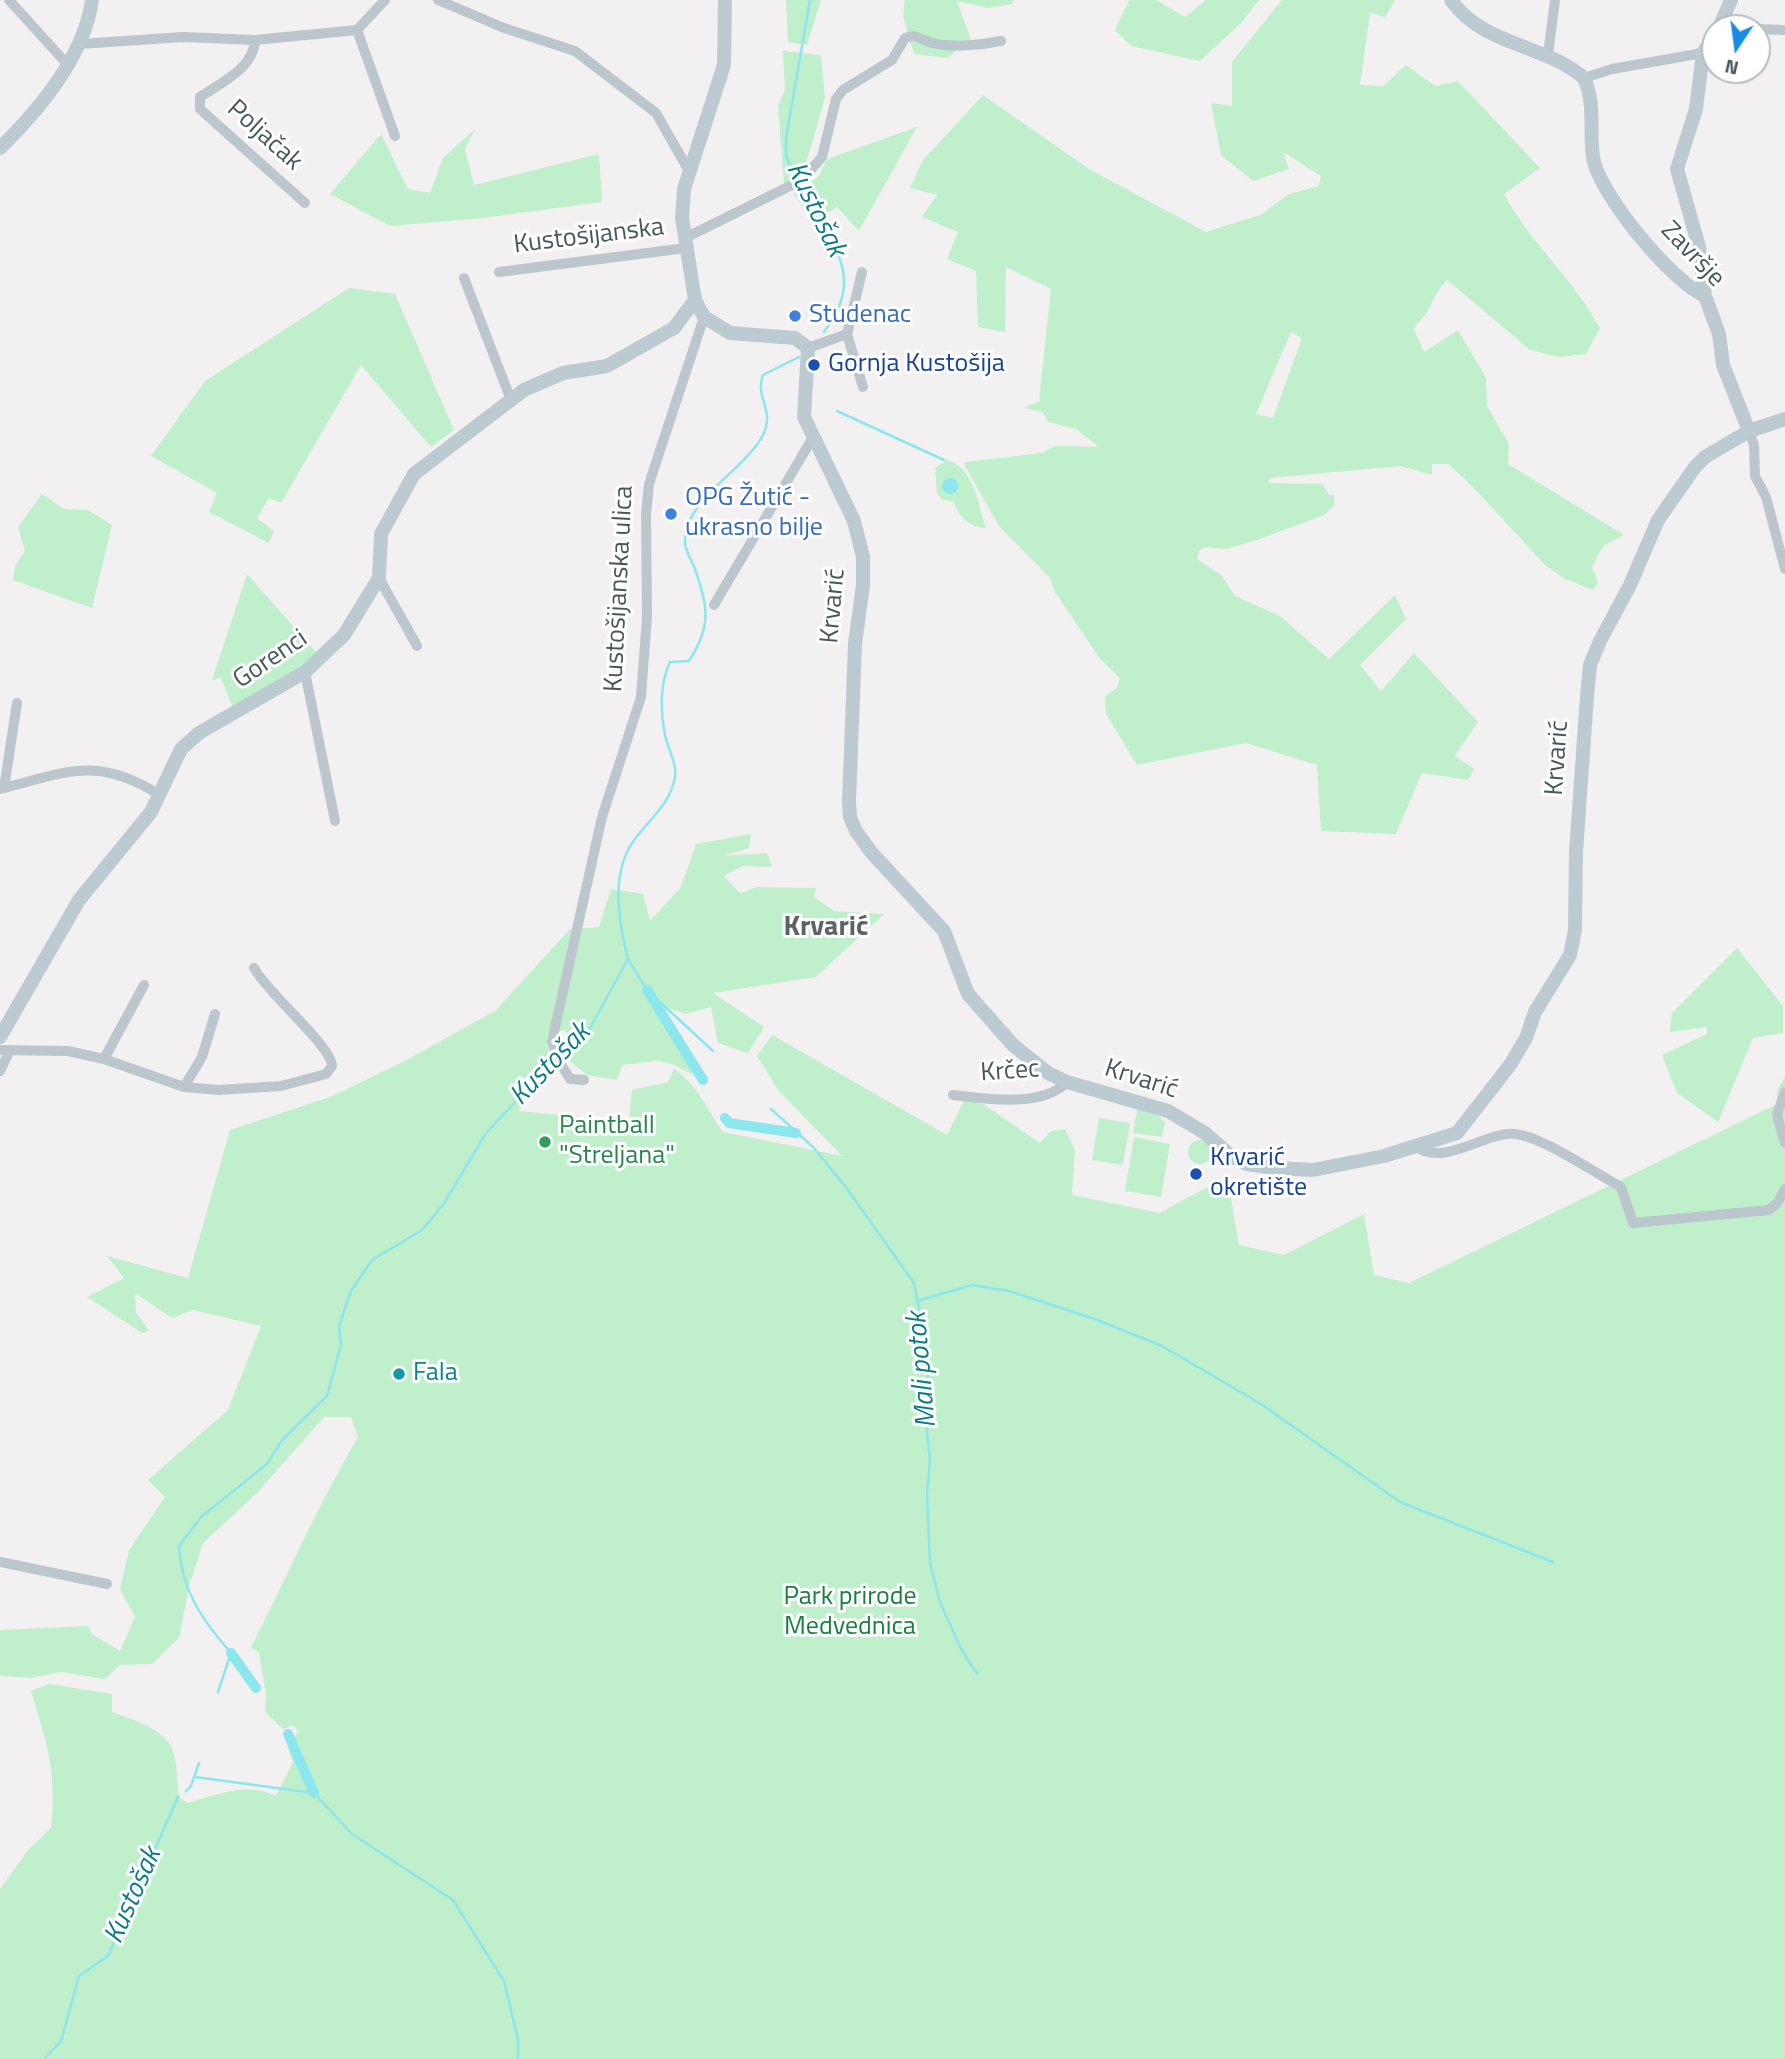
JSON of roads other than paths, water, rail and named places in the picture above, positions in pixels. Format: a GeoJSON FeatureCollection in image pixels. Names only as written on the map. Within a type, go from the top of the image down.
{"type":"FeatureCollection","features":[{"type":"Feature","properties":{"kind":"street"},"geometry":{"type":"LineString","coordinates":[[9,0],[67,64]]}},
{"type":"Feature","properties":{"kind":"street"},"geometry":{"type":"LineString","coordinates":[[0,148],[16,133],[80,44],[92,0]]}},
{"type":"Feature","properties":{"kind":"street"},"geometry":{"type":"LineString","coordinates":[[80,44],[183,37],[255,40],[357,30],[385,0]]}},
{"type":"Feature","properties":{"kind":"street"},"geometry":{"type":"LineString","coordinates":[[438,0],[504,28],[575,51],[656,113],[689,171]]}},
{"type":"Feature","properties":{"kind":"street"},"geometry":{"type":"LineString","coordinates":[[725,0],[724,65],[689,171],[682,203],[685,243],[695,300],[704,317],[730,333],[795,338],[808,348],[847,334]]}},
{"type":"Feature","properties":{"kind":"street"},"geometry":{"type":"LineString","coordinates":[[1451,0],[1468,21],[1485,32],[1548,55],[1584,78],[1612,69],[1701,53]]}},
{"type":"Feature","properties":{"kind":"street"},"geometry":{"type":"LineString","coordinates":[[1548,55],[1555,0]]}},
{"type":"Feature","properties":{"kind":"street"},"geometry":{"type":"LineString","coordinates":[[357,30],[395,136]]}},
{"type":"Feature","properties":{"kind":"street","name":"Kustošijanska"},"geometry":{"type":"LineString","coordinates":[[499,272],[685,243],[802,180],[822,157],[836,99],[843,90],[892,60],[905,38],[919,36],[931,43],[956,44],[1001,41]]}},
{"type":"Feature","properties":{"kind":"street","name":"Poljačak"},"geometry":{"type":"LineString","coordinates":[[255,40],[254,52],[244,66],[200,97],[200,109],[305,203]]}},
{"type":"Feature","properties":{"kind":"street"},"geometry":{"type":"LineString","coordinates":[[1701,69],[1696,109],[1677,169],[1699,247],[1705,296]]}},
{"type":"Feature","properties":{"kind":"street","name":"Završje"},"geometry":{"type":"LineString","coordinates":[[1584,78],[1592,109],[1593,158],[1604,183],[1651,252],[1690,289],[1705,296],[1719,334],[1723,365],[1749,431]]}},
{"type":"Feature","properties":{"kind":"street"},"geometry":{"type":"LineString","coordinates":[[862,272],[847,334],[863,387]]}},
{"type":"Feature","properties":{"kind":"street"},"geometry":{"type":"LineString","coordinates":[[464,278],[511,400]]}},
{"type":"Feature","properties":{"kind":"street","name":"Gorenci"},"geometry":{"type":"LineString","coordinates":[[0,1037],[79,900],[136,834],[160,795],[177,755],[192,738],[305,672],[344,635],[379,578],[381,534],[414,474],[511,400],[563,373],[607,366],[674,328],[695,300]]}},
{"type":"Feature","properties":{"kind":"street","name":"Kustošijanska ulica"},"geometry":{"type":"LineString","coordinates":[[583,1080],[570,1079],[556,1056],[552,1041],[602,817],[641,696],[648,617],[646,514],[649,484],[704,317]]}},
{"type":"Feature","properties":{"kind":"street","name":"Krvarić"},"geometry":{"type":"LineString","coordinates":[[808,348],[804,416],[812,439],[854,521],[863,557],[863,586],[855,644],[850,817],[871,852],[944,931],[968,995],[1030,1062],[1067,1082],[1168,1111],[1205,1133],[1231,1156],[1247,1164],[1313,1170],[1416,1147],[1457,1133],[1510,1065],[1526,1038],[1535,1012],[1570,954],[1575,930],[1576,852],[1590,666],[1669,501],[1704,457],[1749,431],[1785,419]]}},
{"type":"Feature","properties":{"kind":"street"},"geometry":{"type":"LineString","coordinates":[[1749,431],[1754,445],[1755,475],[1766,497],[1785,569]]}},
{"type":"Feature","properties":{"kind":"street"},"geometry":{"type":"LineString","coordinates":[[714,606],[812,439]]}},
{"type":"Feature","properties":{"kind":"street"},"geometry":{"type":"LineString","coordinates":[[379,578],[417,646]]}},
{"type":"Feature","properties":{"kind":"street"},"geometry":{"type":"LineString","coordinates":[[305,672],[335,821]]}},
{"type":"Feature","properties":{"kind":"street"},"geometry":{"type":"LineString","coordinates":[[18,703],[2,788],[88,769],[125,776],[160,795]]}},
{"type":"Feature","properties":{"kind":"street"},"geometry":{"type":"LineString","coordinates":[[0,1071],[5,1050],[61,1050],[104,1059],[184,1087],[218,1090],[272,1088],[305,1081],[330,1070],[332,1060],[326,1048],[274,995],[254,968]]}},
{"type":"Feature","properties":{"kind":"street"},"geometry":{"type":"LineString","coordinates":[[104,1059],[144,985]]}},
{"type":"Feature","properties":{"kind":"street"},"geometry":{"type":"LineString","coordinates":[[184,1087],[202,1057],[215,1014]]}},
{"type":"Feature","properties":{"kind":"street","name":"Krčec"},"geometry":{"type":"LineString","coordinates":[[954,1095],[987,1100],[1046,1095],[1061,1089],[1067,1082]]}},
{"type":"Feature","properties":{"kind":"street"},"geometry":{"type":"LineString","coordinates":[[1785,1092],[1777,1115],[1785,1143]]}},
{"type":"Feature","properties":{"kind":"street"},"geometry":{"type":"LineString","coordinates":[[1416,1147],[1434,1152],[1509,1133],[1531,1138],[1621,1187],[1633,1223],[1769,1210],[1778,1202],[1785,1189]]}},
{"type":"Feature","properties":{"kind":"street"},"geometry":{"type":"LineString","coordinates":[[0,1562],[107,1584]]}},
{"type":"Feature","properties":{"kind":"water"},"geometry":{"type":"Polygon","coordinates":[[[950,478],[956,480],[956,492],[950,494],[944,492],[942,486],[944,480],[950,478]]]}},
{"type":"Feature","properties":{"kind":"waterway","name":"Kustošak"},"geometry":{"type":"LineString","coordinates":[[795,178],[786,156],[786,138],[810,0]]}},
{"type":"Feature","properties":{"kind":"waterway","name":"Kustošak"},"geometry":{"type":"LineString","coordinates":[[798,184],[830,238],[843,273],[843,291],[837,311],[824,332]]}},
{"type":"Feature","properties":{"kind":"waterway","name":"Kustošak"},"geometry":{"type":"LineString","coordinates":[[559,1055],[584,1039],[628,959],[621,928],[618,895],[623,863],[629,848],[665,802],[673,786],[675,766],[662,716],[664,679],[670,662],[689,661],[701,637],[706,616],[695,569],[685,544],[687,529],[701,503],[747,457],[763,434],[767,424],[761,392],[763,375],[799,357]]}},
{"type":"Feature","properties":{"kind":"waterway"},"geometry":{"type":"LineString","coordinates":[[837,411],[944,460]]}},
{"type":"Feature","properties":{"kind":"waterway","name":"Mali potok"},"geometry":{"type":"LineString","coordinates":[[628,959],[647,990],[713,1051]]}},
{"type":"Feature","properties":{"kind":"waterway"},"geometry":{"type":"LineString","coordinates":[[647,990],[703,1080]]}},
{"type":"Feature","properties":{"kind":"waterway","name":"Kustošak"},"geometry":{"type":"LineString","coordinates":[[218,1692],[231,1653],[195,1604],[184,1577],[179,1546],[201,1517],[267,1464],[282,1440],[327,1396],[341,1345],[339,1326],[351,1291],[372,1260],[422,1230],[443,1205],[486,1133],[520,1097],[531,1078],[554,1059]]}},
{"type":"Feature","properties":{"kind":"waterway","name":"Mali potok"},"geometry":{"type":"LineString","coordinates":[[771,1109],[813,1147],[845,1186],[914,1283],[928,1356],[926,1423],[930,1461],[927,1494],[930,1563],[940,1602],[960,1647],[977,1674]]}},
{"type":"Feature","properties":{"kind":"waterway"},"geometry":{"type":"LineString","coordinates":[[725,1118],[729,1123],[796,1133]]}},
{"type":"Feature","properties":{"kind":"waterway"},"geometry":{"type":"LineString","coordinates":[[917,1301],[972,1285],[1009,1291],[1095,1319],[1162,1346],[1261,1404],[1400,1502],[1553,1562]]}},
{"type":"Feature","properties":{"kind":"waterway"},"geometry":{"type":"LineString","coordinates":[[231,1653],[256,1688]]}},
{"type":"Feature","properties":{"kind":"waterway"},"geometry":{"type":"LineString","coordinates":[[288,1734],[314,1793]]}},
{"type":"Feature","properties":{"kind":"waterway","name":"Kustošak"},"geometry":{"type":"LineString","coordinates":[[186,1791],[191,1786],[199,1763]]}},
{"type":"Feature","properties":{"kind":"waterway"},"geometry":{"type":"LineString","coordinates":[[195,1777],[314,1793],[352,1834],[453,1900],[504,1981],[518,2039],[518,2059]]}},
{"type":"Feature","properties":{"kind":"waterway","name":"Kustošak"},"geometry":{"type":"LineString","coordinates":[[44,2059],[61,2041],[79,1976],[108,1956],[178,1797]]}},
{"type":"Feature","properties":{"kind":"place","name":"Studenac"},"geometry":{"type":"Point","coordinates":[795,316]}},
{"type":"Feature","properties":{"kind":"place","name":"Gornja Kustošija"},"geometry":{"type":"Point","coordinates":[814,365]}},
{"type":"Feature","properties":{"kind":"place","name":"OPG Žutić - ukrasno bilje"},"geometry":{"type":"Point","coordinates":[671,514]}},
{"type":"Feature","properties":{"kind":"place","name":"Paintball \"Streljana\""},"geometry":{"type":"Point","coordinates":[545,1142]}},
{"type":"Feature","properties":{"kind":"place","name":"Krvarić okretište"},"geometry":{"type":"Point","coordinates":[1196,1174]}},
{"type":"Feature","properties":{"kind":"place","name":"Fala"},"geometry":{"type":"Point","coordinates":[399,1374]}},
{"type":"Feature","properties":{"kind":"district","name":"Krvarić"},"geometry":{"type":"Point","coordinates":[826,928]}},
{"type":"Feature","properties":{"kind":"park label","name":"Park prirode Medvednica"},"geometry":{"type":"Point","coordinates":[850,1613]}}]}
